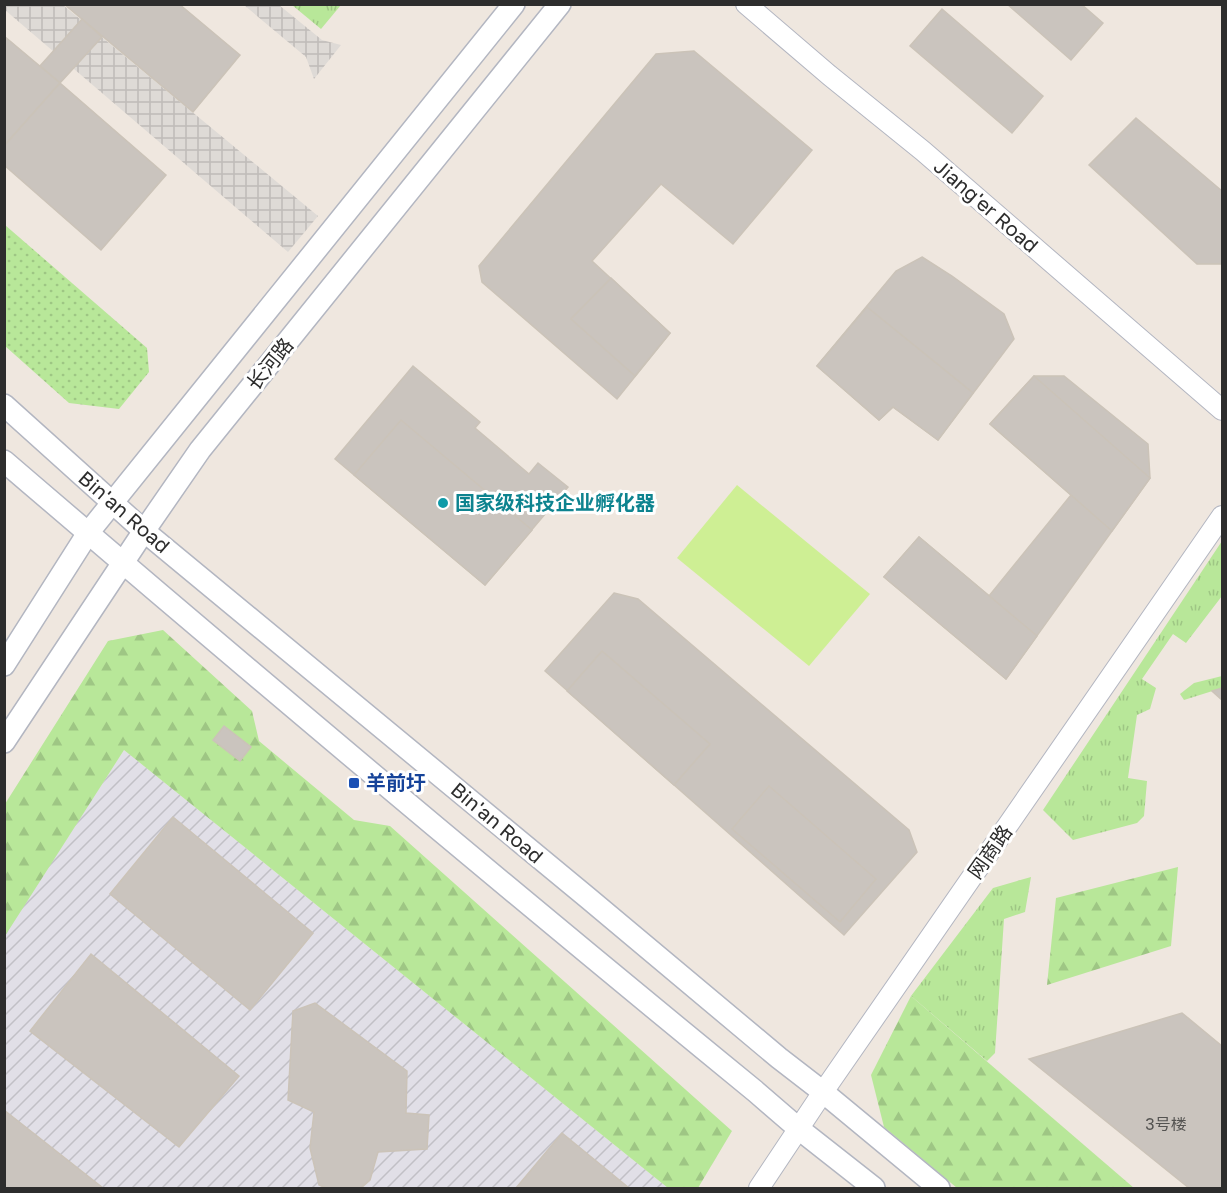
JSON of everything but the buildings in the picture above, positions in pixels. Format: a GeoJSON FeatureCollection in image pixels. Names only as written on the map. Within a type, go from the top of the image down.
{"type":"FeatureCollection","features":[{"type":"Feature","properties":{"kind":"main road","name":"长河路"},"geometry":{"type":"LineString","coordinates":[[4,665],[88,533],[514,4]]}},
{"type":"Feature","properties":{"kind":"main road","name":"长河路"},"geometry":{"type":"LineString","coordinates":[[4,742],[200,450],[560,4]]}},
{"type":"Feature","properties":{"kind":"main road","name":"Bin'an Road"},"geometry":{"type":"LineString","coordinates":[[4,405],[144,531],[939,1188]]}},
{"type":"Feature","properties":{"kind":"main road","name":"Bin'an Road"},"geometry":{"type":"LineString","coordinates":[[4,461],[419,813],[799,1129],[874,1188]]}},
{"type":"Feature","properties":{"kind":"street","name":"Jiang'er Road"},"geometry":{"type":"LineString","coordinates":[[746,4],[923,151],[1222,410]]}},
{"type":"Feature","properties":{"kind":"street","name":"网商路"},"geometry":{"type":"LineString","coordinates":[[759,1188],[1222,516]]}},
{"type":"Feature","properties":{"kind":"shaded area"},"geometry":{"type":"Polygon","coordinates":[[[5,5],[63,5],[318,216],[288,252],[5,10],[5,5]]]}},
{"type":"Feature","properties":{"kind":"shaded area"},"geometry":{"type":"Polygon","coordinates":[[[244,5],[279,5],[322,40],[341,45],[314,79],[306,57],[244,5]]]}},
{"type":"Feature","properties":{"kind":"shaded area"},"geometry":{"type":"Polygon","coordinates":[[[124,750],[668,1188],[5,1188],[4,936],[124,750]]]}},
{"type":"Feature","properties":{"kind":"green space"},"geometry":{"type":"Polygon","coordinates":[[[292,5],[341,5],[321,29],[292,5]]]}},
{"type":"Feature","properties":{"kind":"green space"},"geometry":{"type":"Polygon","coordinates":[[[5,225],[147,348],[149,372],[119,409],[69,403],[5,346],[5,225]]]}},
{"type":"Feature","properties":{"kind":"green space"},"geometry":{"type":"Polygon","coordinates":[[[737,485],[870,594],[809,666],[677,558],[737,485]]]}},
{"type":"Feature","properties":{"kind":"green space"},"geometry":{"type":"Polygon","coordinates":[[[1222,541],[1222,596],[1186,643],[1173,634],[1142,679],[1156,688],[1150,709],[1137,715],[1128,778],[1147,781],[1144,816],[1137,823],[1073,840],[1043,810],[1222,541]]]}},
{"type":"Feature","properties":{"kind":"green space"},"geometry":{"type":"Polygon","coordinates":[[[163,630],[252,711],[259,741],[354,820],[390,826],[732,1131],[698,1188],[668,1188],[124,750],[5,936],[5,804],[108,641],[163,630]]]}},
{"type":"Feature","properties":{"kind":"green space"},"geometry":{"type":"Polygon","coordinates":[[[1222,676],[1222,688],[1184,700],[1180,694],[1194,683],[1222,676]]]}},
{"type":"Feature","properties":{"kind":"green space"},"geometry":{"type":"Polygon","coordinates":[[[1178,867],[1171,946],[1047,985],[1056,898],[1178,867]]]}},
{"type":"Feature","properties":{"kind":"green space"},"geometry":{"type":"Polygon","coordinates":[[[1031,877],[1025,912],[1004,919],[995,1053],[987,1061],[911,996],[993,888],[1031,877]]]}},
{"type":"Feature","properties":{"kind":"green space"},"geometry":{"type":"Polygon","coordinates":[[[911,996],[1134,1188],[957,1188],[884,1127],[871,1075],[911,996]]]}},
{"type":"Feature","properties":{"kind":"place","name":"国家级科技企业孵化器"},"geometry":{"type":"Point","coordinates":[443,503]}},
{"type":"Feature","properties":{"kind":"place","name":"羊前圩"},"geometry":{"type":"Point","coordinates":[354,783]}}]}
